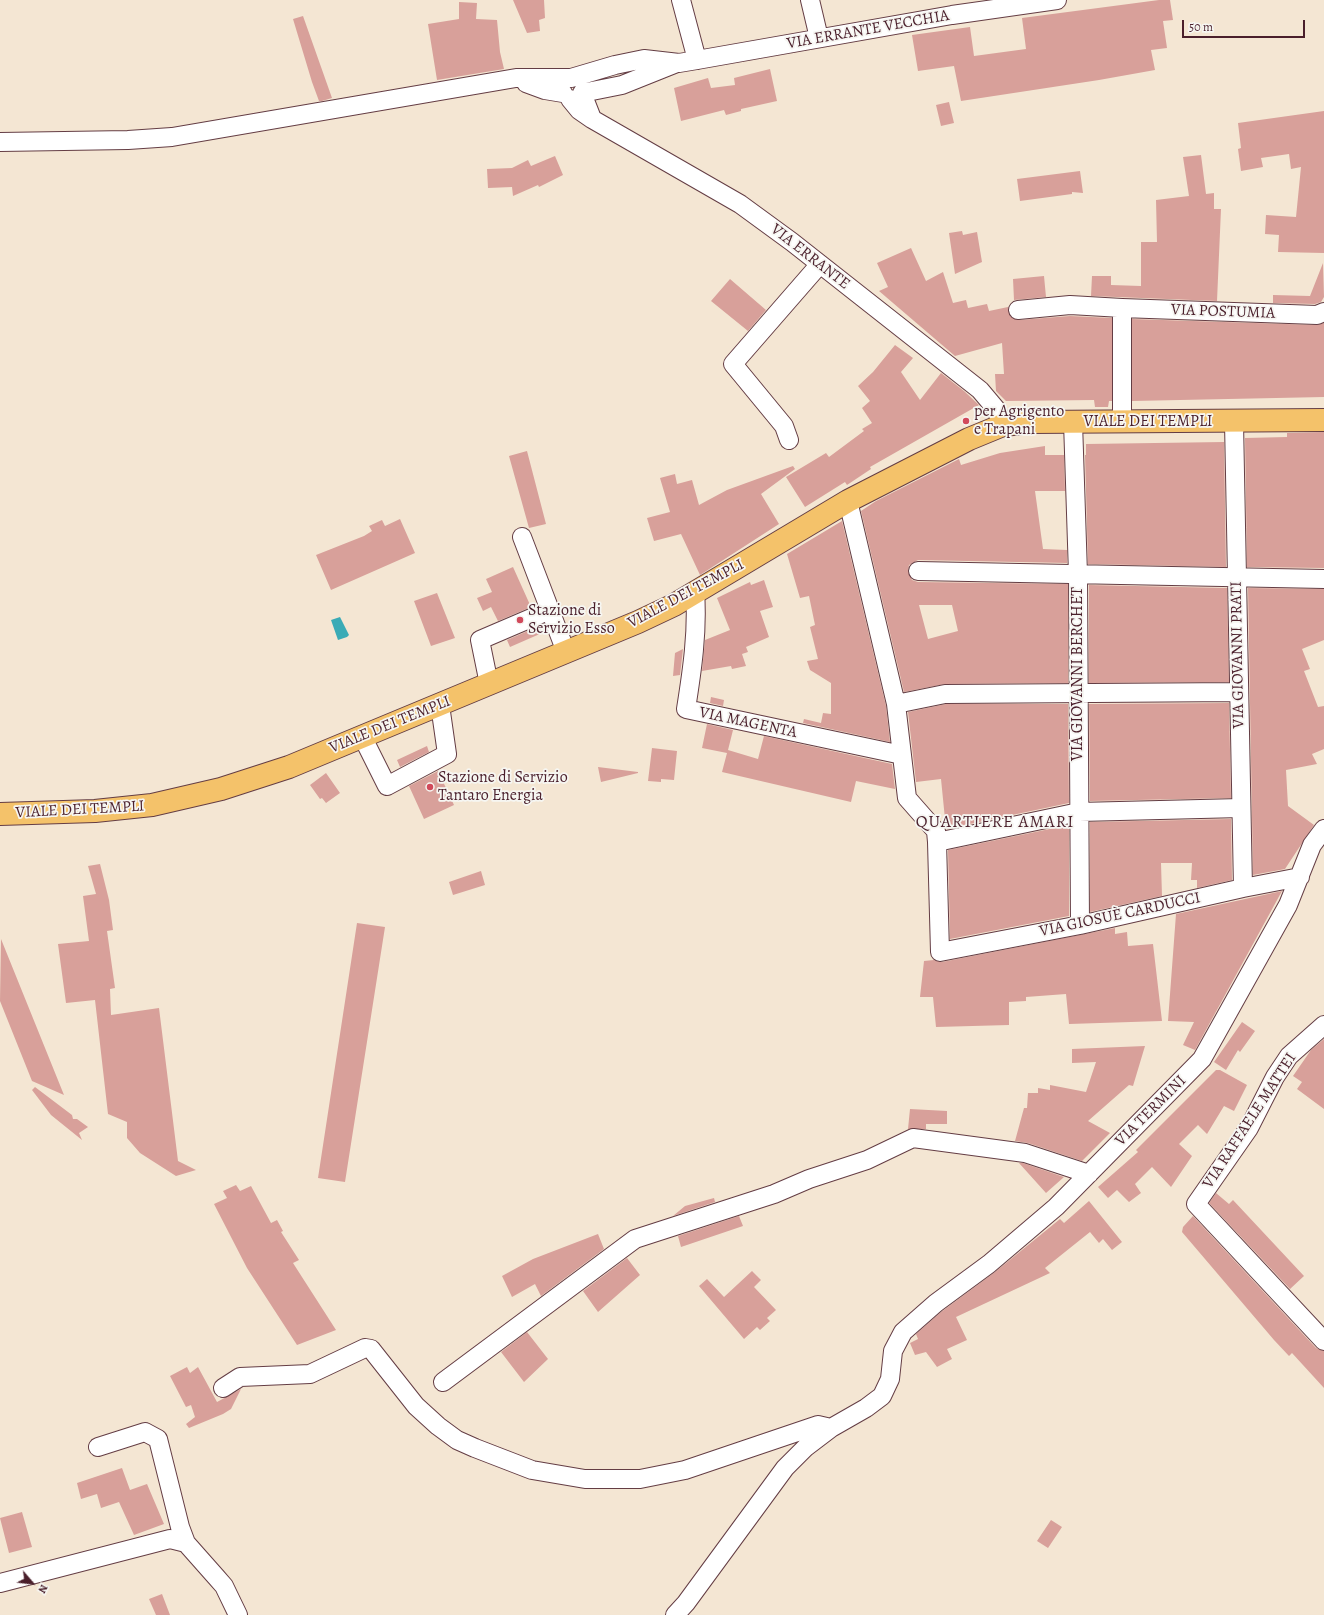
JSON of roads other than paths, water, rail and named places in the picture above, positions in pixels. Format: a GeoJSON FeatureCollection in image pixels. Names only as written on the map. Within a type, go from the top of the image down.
{"type":"FeatureCollection","features":[{"type":"Feature","properties":{"kind":"main road","name":"VIALE DEI TEMPLI"},"geometry":{"type":"LineString","coordinates":[[0,814],[95,811],[152,805],[221,789],[289,767],[638,622],[695,592],[848,502],[969,439],[1003,425],[1032,422],[1234,422],[1324,420]]}},
{"type":"Feature","properties":{"kind":"street"},"geometry":{"type":"LineString","coordinates":[[681,0],[696,60]]}},
{"type":"Feature","properties":{"kind":"street"},"geometry":{"type":"LineString","coordinates":[[810,0],[819,38]]}},
{"type":"Feature","properties":{"kind":"street","name":"VIA ERRANTE VECCHIA"},"geometry":{"type":"LineString","coordinates":[[0,142],[128,140],[172,137],[516,78],[571,91],[622,85],[679,63],[952,15],[1057,0]]}},
{"type":"Feature","properties":{"kind":"street","name":"VIA ERRANTE"},"geometry":{"type":"LineString","coordinates":[[571,91],[592,118],[740,204],[820,264],[980,390],[996,409],[1003,425]]}},
{"type":"Feature","properties":{"kind":"street"},"geometry":{"type":"LineString","coordinates":[[789,440],[784,426],[733,364],[820,264]]}},
{"type":"Feature","properties":{"kind":"street","name":"VIA POSTUMIA"},"geometry":{"type":"LineString","coordinates":[[1018,310],[1070,305],[1317,315],[1324,312]]}},
{"type":"Feature","properties":{"kind":"street"},"geometry":{"type":"LineString","coordinates":[[1122,308],[1122,421]]}},
{"type":"Feature","properties":{"kind":"street","name":"VIA GIOVANNI BERCHET"},"geometry":{"type":"LineString","coordinates":[[1073,422],[1078,574],[1080,925]]}},
{"type":"Feature","properties":{"kind":"street","name":"VIA GIOVANNI PRATI"},"geometry":{"type":"LineString","coordinates":[[1234,422],[1243,888]]}},
{"type":"Feature","properties":{"kind":"street"},"geometry":{"type":"LineString","coordinates":[[848,502],[896,704],[907,798],[936,831],[937,842],[1079,812],[1241,808]]}},
{"type":"Feature","properties":{"kind":"street"},"geometry":{"type":"LineString","coordinates":[[522,537],[566,652]]}},
{"type":"Feature","properties":{"kind":"street"},"geometry":{"type":"LineString","coordinates":[[918,571],[1324,579]]}},
{"type":"Feature","properties":{"kind":"street","name":"VIA MAGENTA"},"geometry":{"type":"LineString","coordinates":[[695,592],[697,614],[692,672],[686,709],[902,755]]}},
{"type":"Feature","properties":{"kind":"street"},"geometry":{"type":"LineString","coordinates":[[489,684],[480,640],[550,610]]}},
{"type":"Feature","properties":{"kind":"street"},"geometry":{"type":"LineString","coordinates":[[896,704],[945,694],[1239,692]]}},
{"type":"Feature","properties":{"kind":"street"},"geometry":{"type":"LineString","coordinates":[[362,736],[387,786],[447,754],[440,705]]}},
{"type":"Feature","properties":{"kind":"street","name":"VIA TERMINI"},"geometry":{"type":"LineString","coordinates":[[831,1428],[866,1408],[882,1396],[890,1379],[893,1351],[903,1332],[936,1303],[989,1264],[1056,1207],[1202,1059],[1288,905],[1312,845],[1324,829]]}},
{"type":"Feature","properties":{"kind":"street","name":"VIA GIOSUÈ CARDUCCI"},"geometry":{"type":"LineString","coordinates":[[937,842],[940,952],[1080,925],[1243,888],[1300,877]]}},
{"type":"Feature","properties":{"kind":"street","name":"VIA RAFFAELE MATTEI"},"geometry":{"type":"LineString","coordinates":[[1324,1025],[1289,1056],[1275,1076],[1249,1128],[1196,1204],[1324,1341]]}},
{"type":"Feature","properties":{"kind":"street"},"geometry":{"type":"LineString","coordinates":[[442,1382],[635,1239],[774,1194],[809,1179],[867,1160],[913,1138],[1025,1153],[1089,1174]]}},
{"type":"Feature","properties":{"kind":"street"},"geometry":{"type":"LineString","coordinates":[[223,1388],[240,1378],[310,1374],[365,1348],[370,1349],[416,1406],[438,1426],[457,1440],[532,1470],[585,1479],[640,1479],[686,1470],[818,1425],[831,1428]]}},
{"type":"Feature","properties":{"kind":"street"},"geometry":{"type":"LineString","coordinates":[[675,1615],[686,1604],[785,1468],[806,1447],[831,1428]]}},
{"type":"Feature","properties":{"kind":"street"},"geometry":{"type":"LineString","coordinates":[[98,1446],[146,1432],[158,1439],[180,1527],[186,1543],[224,1586],[238,1615]]}},
{"type":"Feature","properties":{"kind":"street"},"geometry":{"type":"LineString","coordinates":[[0,1583],[170,1539],[186,1543]]}},
{"type":"Feature","properties":{"kind":"water"},"geometry":{"type":"Polygon","coordinates":[[[340,617],[349,635],[338,640],[331,620],[340,617]]]}},
{"type":"Feature","properties":{"kind":"place","name":"per Agrigento e Trapani"},"geometry":{"type":"Point","coordinates":[966,421]}},
{"type":"Feature","properties":{"kind":"place","name":"Stazione di Servizio Esso"},"geometry":{"type":"Point","coordinates":[520,620]}},
{"type":"Feature","properties":{"kind":"place","name":"Stazione di Servizio Tantaro Energia"},"geometry":{"type":"Point","coordinates":[430,787]}},
{"type":"Feature","properties":{"kind":"district","name":"QUARTIERE AMARI"},"geometry":{"type":"Point","coordinates":[995,823]}}]}
